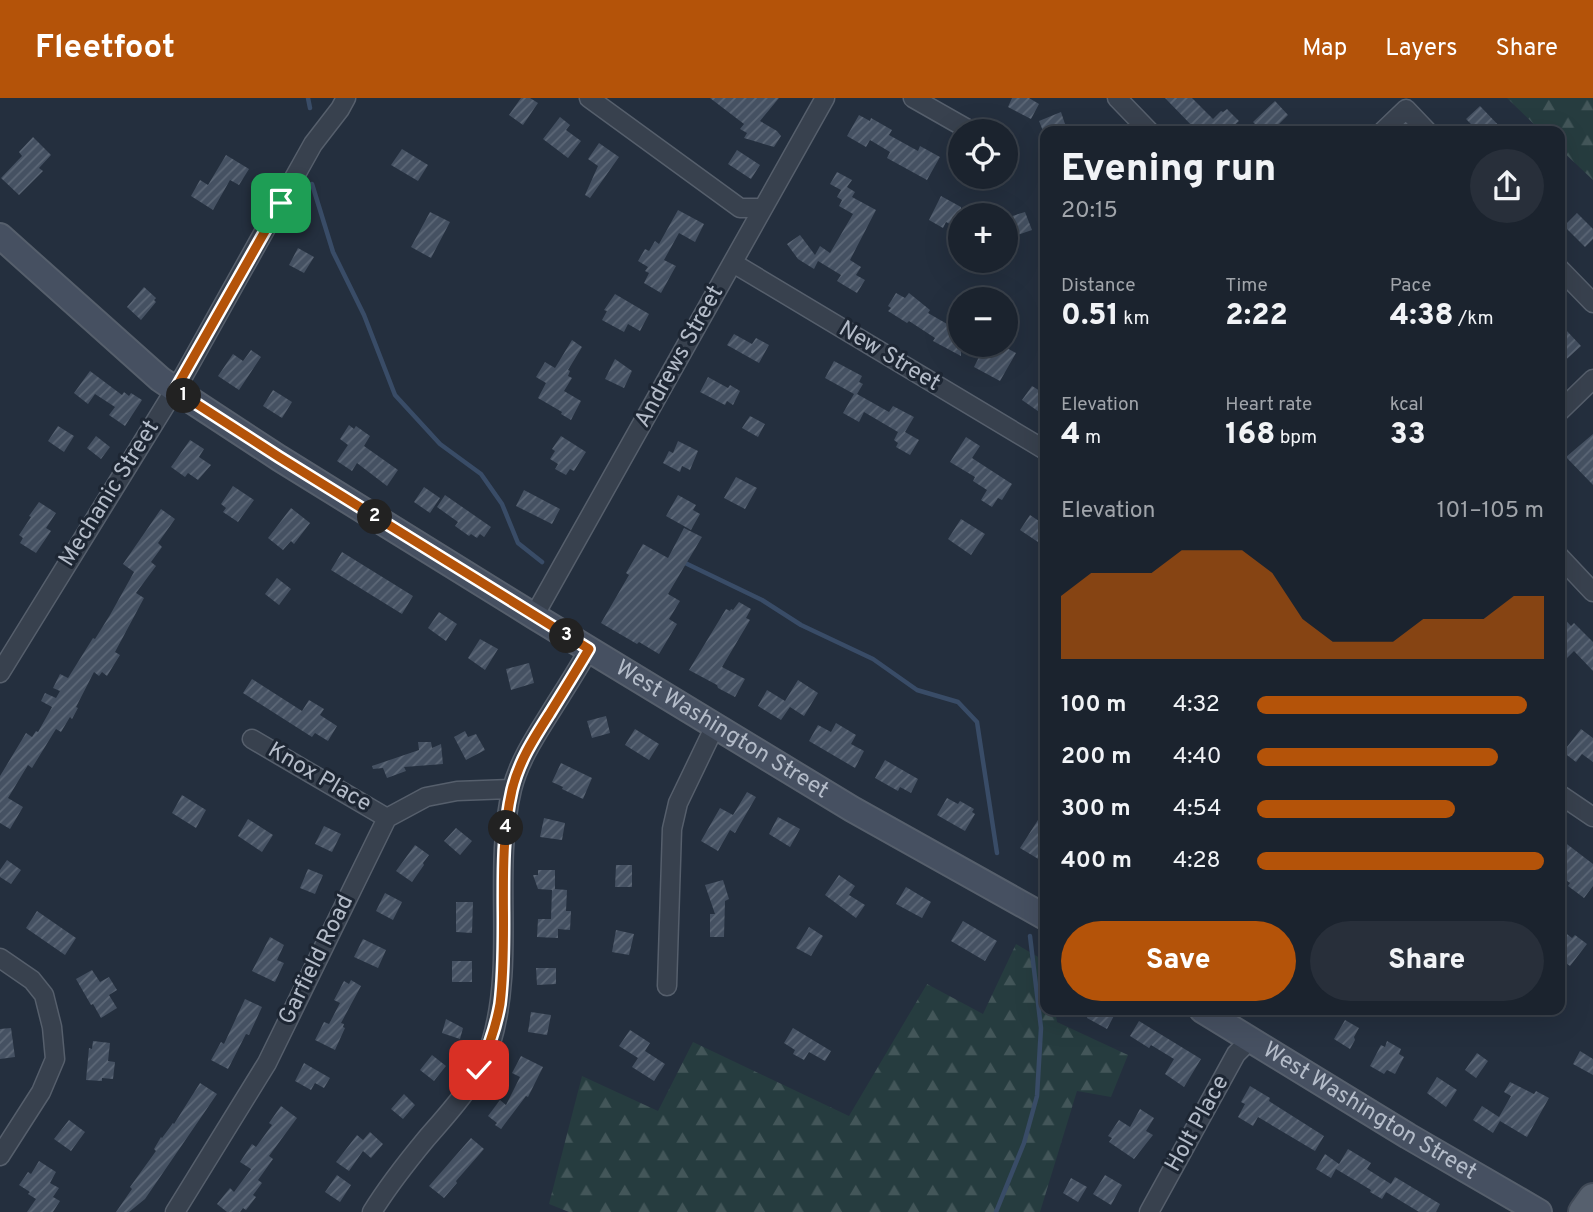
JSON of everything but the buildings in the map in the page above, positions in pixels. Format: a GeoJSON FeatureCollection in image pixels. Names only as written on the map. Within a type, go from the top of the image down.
{"type":"FeatureCollection","features":[{"type":"Feature","properties":{"kind":"main road","name":"West Washington Street"},"geometry":{"type":"LineString","coordinates":[[0,236],[160,379],[290,465],[715,726],[852,808],[1040,914]]}},
{"type":"Feature","properties":{"kind":"main road","name":"West Washington Street"},"geometry":{"type":"LineString","coordinates":[[1210,1015],[1408,1136],[1539,1212]]}},
{"type":"Feature","properties":{"kind":"main road"},"geometry":{"type":"LineString","coordinates":[[1583,1212],[1593,1198]]}},
{"type":"Feature","properties":{"kind":"street","name":"Mechanic Street"},"geometry":{"type":"LineString","coordinates":[[0,673],[175,390],[313,144],[346,98]]}},
{"type":"Feature","properties":{"kind":"street"},"geometry":{"type":"LineString","coordinates":[[589,98],[740,208],[762,208]]}},
{"type":"Feature","properties":{"kind":"street","name":"Andrews Street"},"geometry":{"type":"LineString","coordinates":[[534,616],[825,98]]}},
{"type":"Feature","properties":{"kind":"street"},"geometry":{"type":"LineString","coordinates":[[913,98],[950,119]]}},
{"type":"Feature","properties":{"kind":"street"},"geometry":{"type":"LineString","coordinates":[[1117,98],[1144,126]]}},
{"type":"Feature","properties":{"kind":"street"},"geometry":{"type":"LineString","coordinates":[[1388,126],[1406,109],[1422,126]]}},
{"type":"Feature","properties":{"kind":"street","name":"New Street"},"geometry":{"type":"LineString","coordinates":[[733,263],[1040,447]]}},
{"type":"Feature","properties":{"kind":"street"},"geometry":{"type":"LineString","coordinates":[[1565,274],[1593,303]]}},
{"type":"Feature","properties":{"kind":"street"},"geometry":{"type":"LineString","coordinates":[[1565,405],[1593,379]]}},
{"type":"Feature","properties":{"kind":"street"},"geometry":{"type":"LineString","coordinates":[[1565,562],[1593,592]]}},
{"type":"Feature","properties":{"kind":"street"},"geometry":{"type":"LineString","coordinates":[[372,1212],[385,1191],[461,1099],[479,1070],[490,1044],[499,1005],[504,953],[503,868],[512,789],[531,743],[589,649]]}},
{"type":"Feature","properties":{"kind":"street"},"geometry":{"type":"LineString","coordinates":[[667,986],[672,829],[678,803],[715,726]]}},
{"type":"Feature","properties":{"kind":"street","name":"Knox Place"},"geometry":{"type":"LineString","coordinates":[[252,739],[387,818]]}},
{"type":"Feature","properties":{"kind":"street"},"geometry":{"type":"LineString","coordinates":[[387,818],[426,797],[457,792],[512,789]]}},
{"type":"Feature","properties":{"kind":"street"},"geometry":{"type":"LineString","coordinates":[[1565,798],[1593,817]]}},
{"type":"Feature","properties":{"kind":"street","name":"Garfield Road"},"geometry":{"type":"LineString","coordinates":[[175,1212],[267,1063],[387,818]]}},
{"type":"Feature","properties":{"kind":"street"},"geometry":{"type":"LineString","coordinates":[[0,958],[32,979],[44,995],[52,1027],[55,1059],[41,1092],[0,1156]]}},
{"type":"Feature","properties":{"kind":"street","name":"Holt Place"},"geometry":{"type":"LineString","coordinates":[[1149,1212],[1236,1054],[1251,1039]]}},
{"type":"Feature","properties":{"kind":"green space"},"geometry":{"type":"Polygon","coordinates":[[[1507,98],[1593,98],[1593,180],[1565,154],[1565,126],[1536,126],[1507,98]]]}},
{"type":"Feature","properties":{"kind":"green space"},"geometry":{"type":"Polygon","coordinates":[[[1016,944],[1040,958],[1040,1015],[1056,1015],[1057,1022],[1128,1055],[1111,1097],[1077,1091],[1040,1212],[569,1212],[549,1204],[582,1076],[658,1111],[693,1042],[849,1116],[927,984],[983,1014],[1016,944]]]}},
{"type":"Feature","properties":{"kind":"waterway"},"geometry":{"type":"LineString","coordinates":[[308,98],[310,108]]}},
{"type":"Feature","properties":{"kind":"waterway"},"geometry":{"type":"LineString","coordinates":[[312,184],[333,252],[364,315],[395,395],[440,444],[481,474],[502,504],[518,543],[542,562]]}},
{"type":"Feature","properties":{"kind":"waterway"},"geometry":{"type":"LineString","coordinates":[[681,561],[762,600],[801,625],[873,659],[917,690],[958,702],[977,722],[997,853]]}},
{"type":"Feature","properties":{"kind":"waterway"},"geometry":{"type":"LineString","coordinates":[[996,1212],[1024,1143],[1037,1096],[1041,1028],[1030,936]]}},
{"type":"Feature","properties":{"kind":"route"},"geometry":{"type":"LineString","coordinates":[[281,203],[175,390],[589,649],[531,743],[512,789],[503,868],[504,953],[499,1005],[490,1044],[479,1070]]}}]}
